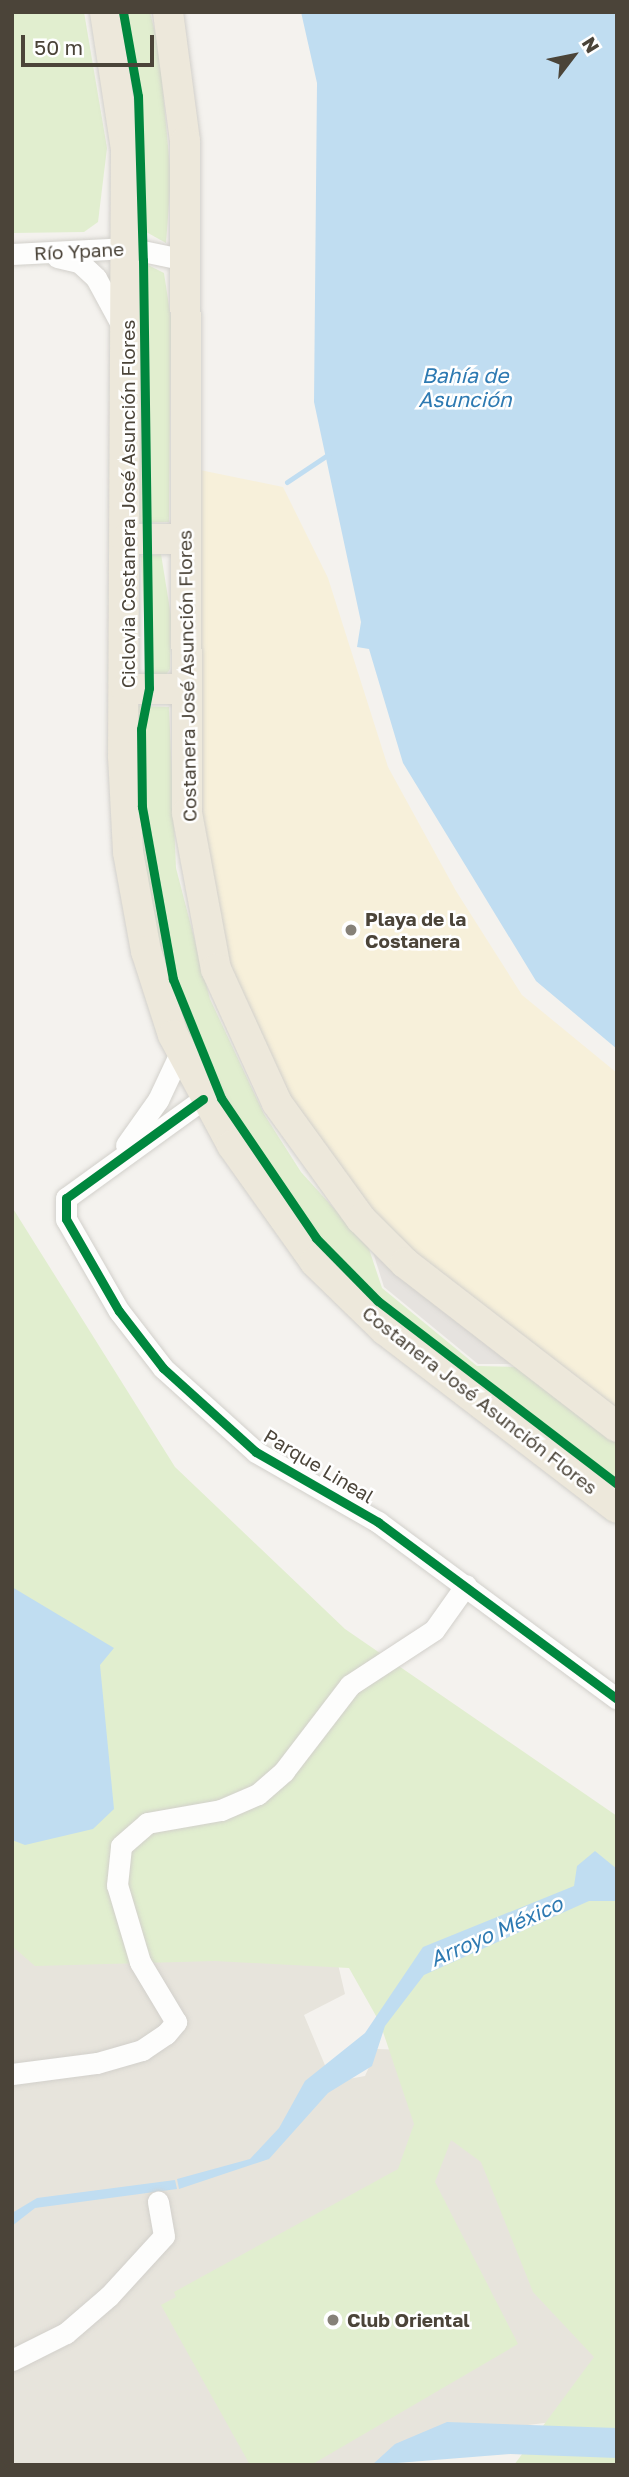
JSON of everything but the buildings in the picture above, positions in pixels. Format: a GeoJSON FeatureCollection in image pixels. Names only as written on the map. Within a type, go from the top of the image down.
{"type":"FeatureCollection","features":[{"type":"Feature","properties":{"kind":"highway","name":"Costanera José Asunción Flores"},"geometry":{"type":"LineString","coordinates":[[105,12],[126,149],[128,852],[146,951],[181,1051],[203,1099],[266,1199],[315,1262],[385,1330],[617,1508]]}},
{"type":"Feature","properties":{"kind":"highway","name":"Costanera José Asunción Flores"},"geometry":{"type":"LineString","coordinates":[[168,12],[185,142],[184,689],[194,876],[216,969],[276,1103],[313,1161],[405,1263],[617,1427]]}},
{"type":"Feature","properties":{"kind":"highway"},"geometry":{"type":"LineString","coordinates":[[126,539],[184,539]]}},
{"type":"Feature","properties":{"kind":"highway"},"geometry":{"type":"LineString","coordinates":[[126,688],[184,689]]}},
{"type":"Feature","properties":{"kind":"street","name":"Río Ypane"},"geometry":{"type":"LineString","coordinates":[[12,254],[128,248],[186,260]]}},
{"type":"Feature","properties":{"kind":"street","name":"Costanera José Asunción Flores"},"geometry":{"type":"LineString","coordinates":[[45,254],[79,262],[96,278],[128,343]]}},
{"type":"Feature","properties":{"kind":"street"},"geometry":{"type":"LineString","coordinates":[[114,1160],[158,1100],[181,1051]]}},
{"type":"Feature","properties":{"kind":"street"},"geometry":{"type":"LineString","coordinates":[[114,1160],[203,1099]]}},
{"type":"Feature","properties":{"kind":"street","name":"Parque Lineal"},"geometry":{"type":"LineString","coordinates":[[114,1160],[73,1189],[64,1207],[119,1311],[163,1368],[256,1452],[378,1522],[617,1699]]}},
{"type":"Feature","properties":{"kind":"street"},"geometry":{"type":"LineString","coordinates":[[12,2074],[97,2063],[142,2050],[166,2034],[176,2022],[140,1962],[117,1885],[121,1846],[147,1823],[221,1810],[258,1794],[284,1772],[350,1685],[434,1630],[466,1585]]}},
{"type":"Feature","properties":{"kind":"street"},"geometry":{"type":"LineString","coordinates":[[12,2360],[66,2333],[109,2296],[164,2236],[158,2202]]}},
{"type":"Feature","properties":{"kind":"shaded area"},"geometry":{"type":"Polygon","coordinates":[[[371,1246],[515,1364],[478,1364],[384,1287],[371,1246]]]}},
{"type":"Feature","properties":{"kind":"shaded area"},"geometry":{"type":"Polygon","coordinates":[[[12,1902],[337,1960],[345,1994],[304,2015],[332,2082],[365,2076],[377,2049],[405,2050],[520,2120],[617,2414],[416,2439],[377,2465],[12,2465],[12,1902]]]}},
{"type":"Feature","properties":{"kind":"green space"},"geometry":{"type":"Polygon","coordinates":[[[12,12],[84,12],[107,148],[98,222],[84,232],[12,233],[12,12]]]}},
{"type":"Feature","properties":{"kind":"green space"},"geometry":{"type":"Polygon","coordinates":[[[123,12],[150,12],[159,49],[171,178],[166,243],[139,228],[136,111],[123,12]]]}},
{"type":"Feature","properties":{"kind":"green space"},"geometry":{"type":"Polygon","coordinates":[[[140,261],[164,273],[171,319],[169,522],[139,523],[140,261]]]}},
{"type":"Feature","properties":{"kind":"green space"},"geometry":{"type":"Polygon","coordinates":[[[161,554],[171,616],[170,669],[166,675],[147,676],[141,556],[161,554]]]}},
{"type":"Feature","properties":{"kind":"green space"},"geometry":{"type":"Polygon","coordinates":[[[136,706],[169,707],[176,868],[210,999],[264,1114],[301,1172],[368,1246],[382,1288],[477,1366],[517,1367],[617,1444],[617,1486],[370,1298],[270,1189],[175,1014],[141,874],[136,706]]]}},
{"type":"Feature","properties":{"kind":"green space"},"geometry":{"type":"Polygon","coordinates":[[[12,1207],[175,1467],[345,1629],[617,1816],[617,2465],[514,2465],[594,2357],[533,2292],[481,2162],[451,2140],[435,2182],[518,2344],[311,2465],[250,2465],[161,2305],[176,2297],[174,2292],[398,2169],[414,2124],[380,2023],[349,1968],[215,1961],[35,1966],[12,1946],[12,1207]]]}},
{"type":"Feature","properties":{"kind":"sand","name":"Playa de la Costanera"},"geometry":{"type":"Polygon","coordinates":[[[195,469],[283,487],[328,578],[388,767],[456,891],[522,995],[617,1073],[617,1415],[414,1258],[318,1158],[228,966],[201,828],[195,469]]]}},
{"type":"Feature","properties":{"kind":"water","name":"Bahía de Asunción"},"geometry":{"type":"Polygon","coordinates":[[[301,12],[617,12],[617,1049],[536,981],[403,763],[369,649],[357,647],[361,622],[314,402],[317,83],[301,12]]]}},
{"type":"Feature","properties":{"kind":"water"},"geometry":{"type":"Polygon","coordinates":[[[12,1587],[114,1648],[100,1665],[114,1809],[93,1829],[25,1845],[12,1840],[12,1587]]]}},
{"type":"Feature","properties":{"kind":"water","name":"Arroyo México"},"geometry":{"type":"Polygon","coordinates":[[[595,1851],[617,1869],[617,1901],[589,1901],[424,1975],[385,2026],[372,2066],[328,2093],[269,2159],[179,2189],[177,2179],[250,2159],[279,2128],[305,2081],[365,2033],[423,1947],[574,1886],[577,1866],[595,1851]]]}},
{"type":"Feature","properties":{"kind":"water"},"geometry":{"type":"Polygon","coordinates":[[[175,2180],[177,2189],[35,2208],[12,2226],[12,2213],[37,2198],[175,2180]]]}},
{"type":"Feature","properties":{"kind":"water"},"geometry":{"type":"Polygon","coordinates":[[[447,2422],[617,2428],[617,2458],[510,2454],[372,2465],[395,2444],[447,2422]]]}},
{"type":"Feature","properties":{"kind":"waterway"},"geometry":{"type":"LineString","coordinates":[[287,482],[329,454]]}},
{"type":"Feature","properties":{"kind":"cycle path","name":"Ciclovia Costanera José Asunción Flores"},"geometry":{"type":"LineString","coordinates":[[123,12],[138,96],[143,260],[149,688],[141,729],[142,807],[173,979],[221,1098],[316,1238],[378,1301],[617,1484]]}},
{"type":"Feature","properties":{"kind":"cycle path"},"geometry":{"type":"LineString","coordinates":[[203,1099],[66,1198],[66,1219],[119,1311],[163,1368],[256,1452],[378,1522],[617,1699]]}},
{"type":"Feature","properties":{"kind":"place","name":"Playa de la Costanera"},"geometry":{"type":"Point","coordinates":[351,930]}},
{"type":"Feature","properties":{"kind":"place","name":"Club Oriental"},"geometry":{"type":"Point","coordinates":[333,2320]}}]}
